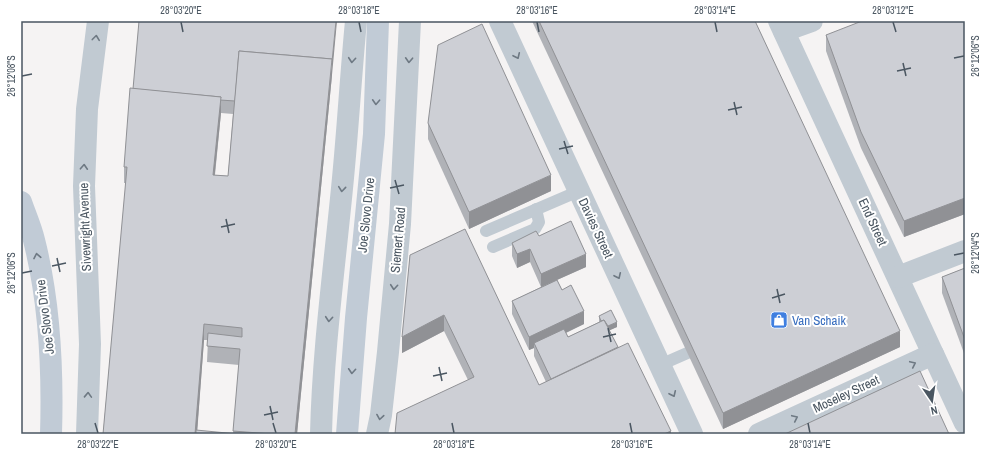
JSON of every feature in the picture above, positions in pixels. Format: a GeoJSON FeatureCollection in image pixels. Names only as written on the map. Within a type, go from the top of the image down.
{"type":"FeatureCollection","features":[{"type":"Feature","properties":{"kind":"main road","name":"Joe Slovo Drive"},"geometry":{"type":"LineString","coordinates":[[347,434],[356,318],[374,134],[378,21]]}},
{"type":"Feature","properties":{"kind":"main road","name":"Joe Slovo Drive"},"geometry":{"type":"LineString","coordinates":[[21,202],[34,239],[44,291],[52,390],[51,434]]}},
{"type":"Feature","properties":{"kind":"street","name":"Sivewright Avenue"},"geometry":{"type":"LineString","coordinates":[[87,434],[90,344],[84,186],[87,109],[98,21]]}},
{"type":"Feature","properties":{"kind":"street"},"geometry":{"type":"LineString","coordinates":[[321,434],[322,398],[333,265],[343,178],[356,21]]}},
{"type":"Feature","properties":{"kind":"street","name":"Siemert Road"},"geometry":{"type":"LineString","coordinates":[[377,434],[381,415],[400,224],[410,21]]}},
{"type":"Feature","properties":{"kind":"street","name":"Davies Street"},"geometry":{"type":"LineString","coordinates":[[500,21],[692,434]]}},
{"type":"Feature","properties":{"kind":"street"},"geometry":{"type":"LineString","coordinates":[[782,26],[812,21]]}},
{"type":"Feature","properties":{"kind":"street","name":"End Street"},"geometry":{"type":"LineString","coordinates":[[782,26],[965,423]]}},
{"type":"Feature","properties":{"kind":"street"},"geometry":{"type":"LineString","coordinates":[[898,277],[965,251]]}},
{"type":"Feature","properties":{"kind":"street","name":"Moseley Street"},"geometry":{"type":"LineString","coordinates":[[759,434],[933,354]]}},
{"type":"Feature","properties":{"kind":"lane"},"geometry":{"type":"LineString","coordinates":[[486,231],[579,191]]}},
{"type":"Feature","properties":{"kind":"lane"},"geometry":{"type":"LineString","coordinates":[[492,247],[535,229],[539,222],[536,209]]}},
{"type":"Feature","properties":{"kind":"lane"},"geometry":{"type":"LineString","coordinates":[[660,365],[710,342]]}},
{"type":"Feature","properties":{"kind":"building"},"geometry":{"type":"Polygon","coordinates":[[[139,21],[336,21],[332,62],[332,59],[239,51],[235,101],[220,100],[221,97],[133,89],[139,21]]]}},
{"type":"Feature","properties":{"kind":"building"},"geometry":{"type":"Polygon","coordinates":[[[539,21],[755,21],[900,331],[723,413],[539,21]]]}},
{"type":"Feature","properties":{"kind":"building"},"geometry":{"type":"Polygon","coordinates":[[[862,21],[965,21],[965,198],[904,221],[861,132],[826,35],[862,21]]]}},
{"type":"Feature","properties":{"kind":"building"},"geometry":{"type":"Polygon","coordinates":[[[482,24],[551,175],[469,212],[428,123],[438,45],[482,24]]]}},
{"type":"Feature","properties":{"kind":"building"},"geometry":{"type":"Polygon","coordinates":[[[239,51],[332,59],[295,434],[233,431],[240,349],[207,346],[208,333],[242,337],[242,328],[204,324],[195,434],[103,434],[127,167],[124,167],[130,88],[221,97],[213,175],[228,176],[239,51]]]}},
{"type":"Feature","properties":{"kind":"building"},"geometry":{"type":"Polygon","coordinates":[[[571,221],[586,254],[541,274],[530,249],[517,254],[512,243],[536,231],[539,236],[571,221]]]}},
{"type":"Feature","properties":{"kind":"building"},"geometry":{"type":"Polygon","coordinates":[[[465,229],[539,385],[628,343],[671,431],[664,434],[395,434],[397,413],[474,377],[444,315],[402,337],[410,255],[465,229]]]}},
{"type":"Feature","properties":{"kind":"building"},"geometry":{"type":"Polygon","coordinates":[[[965,268],[965,340],[942,277],[965,268]]]}},
{"type":"Feature","properties":{"kind":"building"},"geometry":{"type":"Polygon","coordinates":[[[557,280],[562,290],[571,285],[584,311],[529,337],[512,301],[557,280]]]}},
{"type":"Feature","properties":{"kind":"building"},"geometry":{"type":"Polygon","coordinates":[[[611,310],[617,322],[608,326],[604,320],[601,321],[599,316],[611,310]]]}},
{"type":"Feature","properties":{"kind":"building"},"geometry":{"type":"Polygon","coordinates":[[[604,320],[618,347],[551,379],[534,343],[564,329],[568,337],[604,320]]]}},
{"type":"Feature","properties":{"kind":"building"},"geometry":{"type":"Polygon","coordinates":[[[920,371],[949,434],[785,434],[920,371]]]}},
{"type":"Feature","properties":{"kind":"building"},"geometry":{"type":"Polygon","coordinates":[[[196,430],[237,434],[196,434],[196,430]]]}},
{"type":"Feature","properties":{"kind":"place","name":"Van Schaik"},"geometry":{"type":"Point","coordinates":[779,320]}}]}
